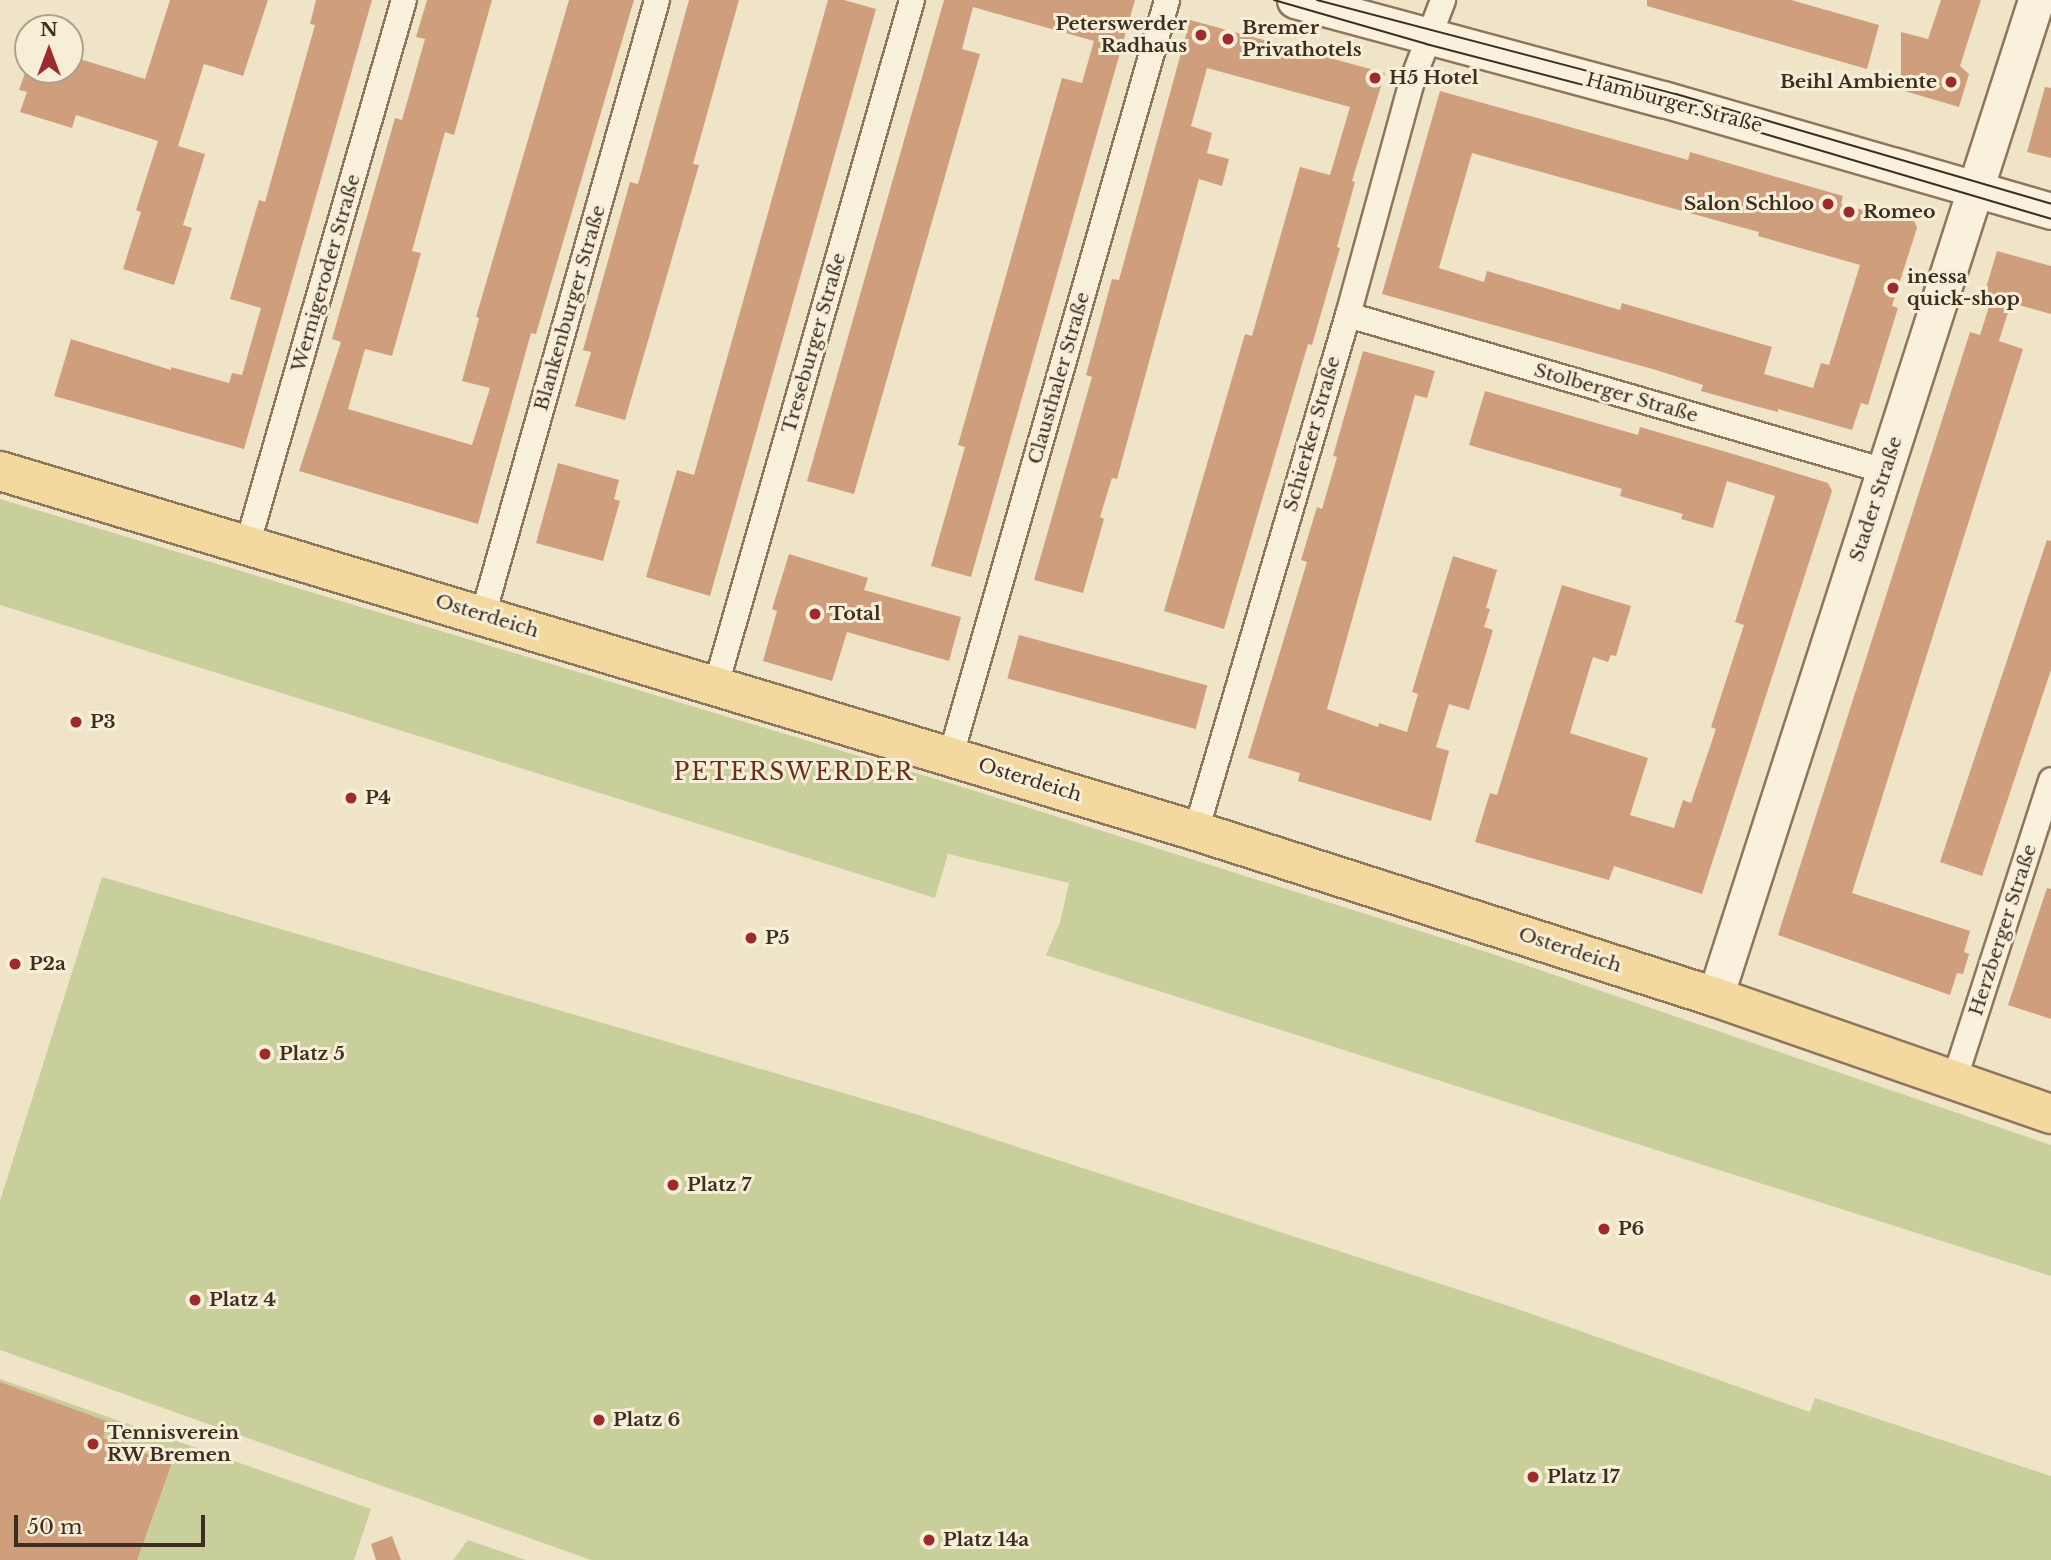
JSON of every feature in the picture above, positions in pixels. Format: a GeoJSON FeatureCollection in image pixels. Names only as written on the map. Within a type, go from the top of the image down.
{"type":"FeatureCollection","features":[{"type":"Feature","properties":{"kind":"main road","name":"Osterdeich"},"geometry":{"type":"LineString","coordinates":[[0,471],[951,755],[1196,831],[1714,997],[2051,1114]]}},
{"type":"Feature","properties":{"kind":"street","name":"Wernigeroder Straße"},"geometry":{"type":"LineString","coordinates":[[247,545],[404,0]]}},
{"type":"Feature","properties":{"kind":"street","name":"Blankenburger Straße"},"geometry":{"type":"LineString","coordinates":[[483,615],[657,0]]}},
{"type":"Feature","properties":{"kind":"street","name":"Treseburger Straße"},"geometry":{"type":"LineString","coordinates":[[716,685],[912,0]]}},
{"type":"Feature","properties":{"kind":"street","name":"Clausthaler Straße"},"geometry":{"type":"LineString","coordinates":[[951,755],[1167,0]]}},
{"type":"Feature","properties":{"kind":"street","name":"Hamburger Straße"},"geometry":{"type":"LineString","coordinates":[[1295,0],[1428,38],[1663,99],[2051,211]]}},
{"type":"Feature","properties":{"kind":"street","name":"Schierker Straße"},"geometry":{"type":"LineString","coordinates":[[1196,831],[1348,315],[1411,85],[1443,0]]}},
{"type":"Feature","properties":{"kind":"street","name":"Stader Straße"},"geometry":{"type":"LineString","coordinates":[[1714,997],[2036,0]]}},
{"type":"Feature","properties":{"kind":"street","name":"Stolberger Straße"},"geometry":{"type":"LineString","coordinates":[[1348,315],[1885,471]]}},
{"type":"Feature","properties":{"kind":"street","name":"Herzberger Straße"},"geometry":{"type":"LineString","coordinates":[[1954,1081],[2051,780]]}},
{"type":"Feature","properties":{"kind":"green space"},"geometry":{"type":"Polygon","coordinates":[[[0,499],[969,789],[1496,955],[2051,1145],[2051,1276],[1046,955],[1060,922],[1069,883],[948,854],[935,898],[0,605],[0,499]]]}},
{"type":"Feature","properties":{"kind":"green space"},"geometry":{"type":"Polygon","coordinates":[[[102,877],[922,1116],[1515,1308],[1810,1412],[1815,1398],[2051,1476],[2051,1560],[591,1560],[0,1350],[0,1201],[102,877]]]}},
{"type":"Feature","properties":{"kind":"green space","name":"Tennisverein RW Bremen"},"geometry":{"type":"Polygon","coordinates":[[[0,1379],[371,1509],[354,1560],[0,1560],[0,1379]]]}},
{"type":"Feature","properties":{"kind":"green space"},"geometry":{"type":"Polygon","coordinates":[[[468,1540],[526,1560],[453,1560],[468,1540]]]}},
{"type":"Feature","properties":{"kind":"building"},"geometry":{"type":"Polygon","coordinates":[[[170,0],[268,0],[243,76],[204,64],[178,146],[205,154],[183,225],[192,228],[174,285],[123,269],[141,212],[136,210],[158,141],[76,115],[72,128],[20,112],[27,92],[19,90],[21,84],[84,84],[84,60],[145,79],[170,0]]]}},
{"type":"Feature","properties":{"kind":"building"},"geometry":{"type":"Polygon","coordinates":[[[316,0],[372,0],[244,449],[54,396],[71,339],[171,370],[171,367],[229,383],[232,373],[242,375],[261,308],[230,299],[259,200],[265,202],[315,25],[310,24],[316,0]]]}},
{"type":"Feature","properties":{"kind":"building"},"geometry":{"type":"Polygon","coordinates":[[[427,0],[492,0],[454,135],[445,132],[412,251],[421,253],[392,356],[365,349],[348,409],[472,445],[490,388],[462,381],[479,318],[476,317],[569,0],[634,0],[536,334],[531,333],[478,524],[299,471],[341,342],[332,339],[395,118],[402,120],[425,39],[416,37],[427,0]]]}},
{"type":"Feature","properties":{"kind":"building"},"geometry":{"type":"Polygon","coordinates":[[[689,0],[739,0],[693,164],[699,165],[625,420],[575,406],[591,352],[583,350],[630,182],[638,184],[689,0]]]}},
{"type":"Feature","properties":{"kind":"building"},"geometry":{"type":"Polygon","coordinates":[[[828,0],[844,0],[876,9],[710,596],[646,577],[677,470],[694,475],[828,0]]]}},
{"type":"Feature","properties":{"kind":"building"},"geometry":{"type":"Polygon","coordinates":[[[944,0],[1135,0],[971,577],[931,566],[965,447],[958,445],[1062,78],[1082,83],[1094,41],[973,7],[962,49],[980,54],[854,494],[807,481],[944,0]]]}},
{"type":"Feature","properties":{"kind":"building"},"geometry":{"type":"Polygon","coordinates":[[[1647,0],[1791,0],[1879,25],[1867,69],[1647,6],[1647,0]]]}},
{"type":"Feature","properties":{"kind":"building"},"geometry":{"type":"Polygon","coordinates":[[[1941,0],[1981,0],[1960,66],[1969,74],[1959,107],[1901,90],[1901,32],[1928,39],[1941,0]]]}},
{"type":"Feature","properties":{"kind":"building"},"geometry":{"type":"Polygon","coordinates":[[[1190,20],[1385,73],[1352,181],[1355,182],[1337,247],[1340,248],[1312,345],[1308,344],[1224,629],[1164,611],[1245,334],[1252,336],[1300,167],[1330,175],[1350,107],[1207,68],[1191,126],[1212,133],[1207,153],[1229,159],[1222,186],[1199,179],[1117,479],[1112,478],[1100,517],[1104,519],[1083,593],[1034,580],[1092,377],[1086,375],[1112,279],[1119,280],[1190,20]]]}},
{"type":"Feature","properties":{"kind":"building"},"geometry":{"type":"Polygon","coordinates":[[[2045,87],[2051,88],[2051,158],[2027,152],[2045,87]]]}},
{"type":"Feature","properties":{"kind":"building"},"geometry":{"type":"Polygon","coordinates":[[[1440,91],[1688,160],[1690,152],[1843,196],[1841,204],[1884,216],[1886,210],[1913,218],[1917,228],[1892,306],[1898,308],[1868,405],[1861,403],[1852,430],[1701,391],[1703,385],[1656,370],[1382,294],[1440,91]],[[1472,153],[1439,268],[1484,282],[1487,271],[1620,310],[1622,303],[1772,347],[1764,374],[1813,388],[1821,363],[1829,365],[1860,265],[1758,236],[1759,232],[1472,153]]]}},
{"type":"Feature","properties":{"kind":"building"},"geometry":{"type":"Polygon","coordinates":[[[1997,251],[2051,266],[2051,314],[2011,303],[1999,341],[2023,349],[1852,893],[1970,931],[1964,952],[1969,954],[1963,974],[1957,973],[1950,995],[1778,935],[1970,332],[1980,335],[1992,297],[1984,295],[1997,251]]]}},
{"type":"Feature","properties":{"kind":"building"},"geometry":{"type":"Polygon","coordinates":[[[1363,351],[1435,371],[1427,398],[1415,395],[1327,709],[1378,727],[1379,723],[1407,732],[1418,694],[1412,692],[1453,556],[1497,570],[1486,608],[1490,609],[1484,627],[1493,630],[1469,710],[1449,704],[1436,747],[1449,751],[1431,821],[1298,781],[1300,773],[1248,758],[1307,562],[1301,560],[1317,507],[1322,509],[1337,457],[1333,456],[1363,351]]]}},
{"type":"Feature","properties":{"kind":"building"},"geometry":{"type":"Polygon","coordinates":[[[1485,391],[1638,435],[1640,427],[1828,483],[1832,491],[1702,894],[1614,866],[1609,880],[1475,842],[1490,793],[1497,795],[1562,585],[1631,606],[1616,656],[1611,655],[1608,662],[1593,657],[1570,733],[1648,758],[1630,815],[1674,828],[1683,800],[1691,803],[1716,729],[1711,727],[1744,625],[1735,622],[1775,496],[1727,481],[1713,528],[1681,519],[1683,514],[1620,496],[1622,489],[1469,445],[1485,391]]]}},
{"type":"Feature","properties":{"kind":"building"},"geometry":{"type":"Polygon","coordinates":[[[558,463],[619,480],[614,499],[620,501],[603,561],[536,543],[558,463]]]}},
{"type":"Feature","properties":{"kind":"building"},"geometry":{"type":"Polygon","coordinates":[[[2047,540],[2051,541],[2051,670],[1982,876],[1940,862],[2047,540]]]}},
{"type":"Feature","properties":{"kind":"building"},"geometry":{"type":"Polygon","coordinates":[[[789,554],[868,578],[864,590],[961,617],[949,661],[847,632],[832,681],[763,661],[777,611],[772,609],[789,554]]]}},
{"type":"Feature","properties":{"kind":"building"},"geometry":{"type":"Polygon","coordinates":[[[1019,635],[1207,685],[1196,729],[1007,678],[1019,635]]]}},
{"type":"Feature","properties":{"kind":"building"},"geometry":{"type":"Polygon","coordinates":[[[2047,888],[2051,889],[2051,1019],[2008,1005],[2047,888]]]}},
{"type":"Feature","properties":{"kind":"building"},"geometry":{"type":"Polygon","coordinates":[[[0,1382],[109,1422],[103,1438],[172,1463],[137,1560],[0,1560],[0,1382]]]}},
{"type":"Feature","properties":{"kind":"building"},"geometry":{"type":"Polygon","coordinates":[[[392,1536],[401,1560],[376,1560],[371,1544],[392,1536]]]}},
{"type":"Feature","properties":{"kind":"tram line"},"geometry":{"type":"LineString","coordinates":[[1274,0],[1426,44],[1721,121],[2051,219]]}},
{"type":"Feature","properties":{"kind":"tram line"},"geometry":{"type":"LineString","coordinates":[[1317,0],[1676,94],[2051,204]]}},
{"type":"Feature","properties":{"kind":"place","name":"Peterswerder Radhaus"},"geometry":{"type":"Point","coordinates":[1201,35]}},
{"type":"Feature","properties":{"kind":"place","name":"Bremer Privathotels"},"geometry":{"type":"Point","coordinates":[1228,39]}},
{"type":"Feature","properties":{"kind":"place","name":"H5 Hotel"},"geometry":{"type":"Point","coordinates":[1375,78]}},
{"type":"Feature","properties":{"kind":"place","name":"Beihl Ambiente"},"geometry":{"type":"Point","coordinates":[1951,82]}},
{"type":"Feature","properties":{"kind":"place","name":"Salon Schloo"},"geometry":{"type":"Point","coordinates":[1828,204]}},
{"type":"Feature","properties":{"kind":"place","name":"Romeo"},"geometry":{"type":"Point","coordinates":[1849,212]}},
{"type":"Feature","properties":{"kind":"place","name":"inessa quick-shop"},"geometry":{"type":"Point","coordinates":[1893,288]}},
{"type":"Feature","properties":{"kind":"place","name":"Total"},"geometry":{"type":"Point","coordinates":[815,614]}},
{"type":"Feature","properties":{"kind":"place","name":"P3"},"geometry":{"type":"Point","coordinates":[76,722]}},
{"type":"Feature","properties":{"kind":"place","name":"P4"},"geometry":{"type":"Point","coordinates":[351,798]}},
{"type":"Feature","properties":{"kind":"place","name":"P5"},"geometry":{"type":"Point","coordinates":[751,938]}},
{"type":"Feature","properties":{"kind":"place","name":"P2a"},"geometry":{"type":"Point","coordinates":[15,964]}},
{"type":"Feature","properties":{"kind":"place","name":"Platz 5"},"geometry":{"type":"Point","coordinates":[265,1054]}},
{"type":"Feature","properties":{"kind":"place","name":"Platz 7"},"geometry":{"type":"Point","coordinates":[673,1185]}},
{"type":"Feature","properties":{"kind":"place","name":"P6"},"geometry":{"type":"Point","coordinates":[1604,1229]}},
{"type":"Feature","properties":{"kind":"place","name":"Platz 4"},"geometry":{"type":"Point","coordinates":[195,1300]}},
{"type":"Feature","properties":{"kind":"place","name":"Platz 6"},"geometry":{"type":"Point","coordinates":[599,1420]}},
{"type":"Feature","properties":{"kind":"place","name":"Tennisverein RW Bremen"},"geometry":{"type":"Point","coordinates":[93,1444]}},
{"type":"Feature","properties":{"kind":"place","name":"Platz 17"},"geometry":{"type":"Point","coordinates":[1533,1477]}},
{"type":"Feature","properties":{"kind":"place","name":"Platz 14a"},"geometry":{"type":"Point","coordinates":[929,1540]}},
{"type":"Feature","properties":{"kind":"district","name":"PETERSWERDER"},"geometry":{"type":"Point","coordinates":[794,772]}}]}
